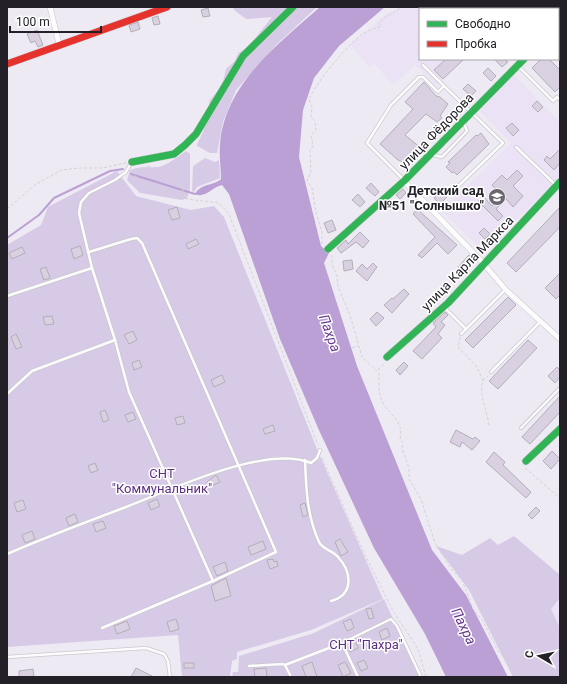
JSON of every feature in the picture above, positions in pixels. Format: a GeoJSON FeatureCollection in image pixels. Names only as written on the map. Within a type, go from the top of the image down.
{"type":"FeatureCollection","features":[{"type":"Feature","properties":{"kind":"street"},"geometry":{"type":"LineString","coordinates":[[50,7],[58,44]]}},
{"type":"Feature","properties":{"kind":"street"},"geometry":{"type":"LineString","coordinates":[[7,64],[58,44],[167,7]]}},
{"type":"Feature","properties":{"kind":"street"},"geometry":{"type":"LineString","coordinates":[[132,162],[174,154],[196,134],[243,56],[293,7]]}},
{"type":"Feature","properties":{"kind":"street","name":"улица Фёдорова"},"geometry":{"type":"LineString","coordinates":[[328,249],[404,181],[523,60]]}},
{"type":"Feature","properties":{"kind":"street"},"geometry":{"type":"LineString","coordinates":[[404,181],[484,264],[506,290],[541,320],[560,339]]}},
{"type":"Feature","properties":{"kind":"street","name":"улица Карла Маркса"},"geometry":{"type":"LineString","coordinates":[[387,357],[444,306],[559,186]]}},
{"type":"Feature","properties":{"kind":"street"},"geometry":{"type":"LineString","coordinates":[[525,465],[560,429]]}},
{"type":"Feature","properties":{"kind":"lane"},"geometry":{"type":"LineString","coordinates":[[423,65],[503,143],[452,192]]}},
{"type":"Feature","properties":{"kind":"lane"},"geometry":{"type":"LineString","coordinates":[[518,65],[553,101],[557,97],[560,100]]}},
{"type":"Feature","properties":{"kind":"lane"},"geometry":{"type":"LineString","coordinates":[[404,181],[367,143],[391,105],[419,77],[423,77],[438,92],[444,86]]}},
{"type":"Feature","properties":{"kind":"lane"},"geometry":{"type":"LineString","coordinates":[[430,154],[442,158],[467,131],[463,121]]}},
{"type":"Feature","properties":{"kind":"lane"},"geometry":{"type":"LineString","coordinates":[[516,147],[559,186]]}},
{"type":"Feature","properties":{"kind":"lane"},"geometry":{"type":"LineString","coordinates":[[132,162],[126,172],[116,180],[89,192],[81,202],[79,214],[92,268],[116,340],[129,392],[171,490],[214,581]]}},
{"type":"Feature","properties":{"kind":"lane"},"geometry":{"type":"LineString","coordinates":[[89,252],[130,239],[137,238],[142,243],[276,552],[214,581],[102,628]]}},
{"type":"Feature","properties":{"kind":"lane"},"geometry":{"type":"LineString","coordinates":[[7,296],[92,268]]}},
{"type":"Feature","properties":{"kind":"lane"},"geometry":{"type":"LineString","coordinates":[[461,334],[506,290]]}},
{"type":"Feature","properties":{"kind":"lane"},"geometry":{"type":"LineString","coordinates":[[444,306],[466,329]]}},
{"type":"Feature","properties":{"kind":"lane"},"geometry":{"type":"LineString","coordinates":[[491,372],[541,320]]}},
{"type":"Feature","properties":{"kind":"lane"},"geometry":{"type":"LineString","coordinates":[[7,394],[32,371],[116,340]]}},
{"type":"Feature","properties":{"kind":"lane"},"geometry":{"type":"LineString","coordinates":[[521,428],[560,388]]}},
{"type":"Feature","properties":{"kind":"lane"},"geometry":{"type":"LineString","coordinates":[[7,554],[46,537],[220,470],[272,458],[305,460],[311,463],[317,458],[320,450]]}},
{"type":"Feature","properties":{"kind":"lane"},"geometry":{"type":"LineString","coordinates":[[305,460],[307,504],[320,544],[337,556],[348,575],[348,589],[341,598],[332,601]]}},
{"type":"Feature","properties":{"kind":"lane"},"geometry":{"type":"LineString","coordinates":[[249,666],[286,665],[342,643],[354,635],[391,619],[397,626],[421,677]]}},
{"type":"Feature","properties":{"kind":"lane"},"geometry":{"type":"LineString","coordinates":[[342,643],[358,677]]}},
{"type":"Feature","properties":{"kind":"lane"},"geometry":{"type":"LineString","coordinates":[[7,657],[146,648],[164,654],[168,661],[170,677]]}},
{"type":"Feature","properties":{"kind":"lane"},"geometry":{"type":"LineString","coordinates":[[286,665],[290,677]]}},
{"type":"Feature","properties":{"kind":"path"},"geometry":{"type":"LineString","coordinates":[[402,7],[384,18],[379,23],[381,26],[365,32],[348,48],[319,81],[309,99],[312,107],[311,117],[315,121],[316,130],[312,135],[313,146],[310,151],[311,170],[307,181],[312,188],[315,200],[314,204],[322,232],[321,244],[328,249],[332,256],[332,264],[337,276],[338,287],[350,315],[363,359],[378,371],[381,400],[398,421],[401,434],[400,438],[403,443],[402,448],[409,468],[409,479],[421,499],[421,504],[429,521],[435,543],[451,569],[462,580],[473,609],[483,621],[498,650],[508,661],[514,677]]}},
{"type":"Feature","properties":{"kind":"path"},"geometry":{"type":"LineString","coordinates":[[174,154],[173,163],[180,187],[187,199]]}},
{"type":"Feature","properties":{"kind":"path"},"geometry":{"type":"LineString","coordinates":[[7,209],[36,184],[62,170],[102,168],[132,162]]}},
{"type":"Feature","properties":{"kind":"path"},"geometry":{"type":"LineString","coordinates":[[155,164],[137,170],[134,175],[155,191],[187,199],[219,203],[229,214],[239,245],[295,382],[320,450],[364,552],[393,610],[418,649],[426,677]]}},
{"type":"Feature","properties":{"kind":"path"},"geometry":{"type":"LineString","coordinates":[[461,334],[458,347],[477,367],[483,381]]}},
{"type":"Feature","properties":{"kind":"path"},"geometry":{"type":"LineString","coordinates":[[352,348],[358,345]]}},
{"type":"Feature","properties":{"kind":"path"},"geometry":{"type":"LineString","coordinates":[[378,371],[384,364],[387,357]]}},
{"type":"Feature","properties":{"kind":"path"},"geometry":{"type":"LineString","coordinates":[[488,426],[488,415],[480,387],[491,372]]}},
{"type":"Feature","properties":{"kind":"path"},"geometry":{"type":"LineString","coordinates":[[525,465],[560,498]]}},
{"type":"Feature","properties":{"kind":"shaded area"},"geometry":{"type":"Polygon","coordinates":[[[400,7],[459,7],[419,8],[419,60],[463,60],[436,85],[415,65],[393,85],[374,63],[369,67],[350,44],[389,12],[400,7]]]}},
{"type":"Feature","properties":{"kind":"shaded area"},"geometry":{"type":"Polygon","coordinates":[[[514,75],[560,122],[560,177],[555,183],[533,162],[553,184],[484,252],[441,211],[511,143],[479,111],[514,75]]]}},
{"type":"Feature","properties":{"kind":"shaded area"},"geometry":{"type":"Polygon","coordinates":[[[560,598],[560,628],[551,609],[560,598]]]}},
{"type":"Feature","properties":{"kind":"green space"},"geometry":{"type":"Polygon","coordinates":[[[233,7],[317,7],[276,45],[236,90],[223,122],[217,153],[210,153],[197,146],[206,122],[209,101],[222,86],[226,69],[235,61],[238,53],[248,47],[272,17],[246,19],[234,10],[233,7]]]}},
{"type":"Feature","properties":{"kind":"green space"},"geometry":{"type":"Polygon","coordinates":[[[186,151],[190,154],[190,189],[187,198],[182,200],[140,193],[127,180],[130,170],[162,166],[186,151]]]}},
{"type":"Feature","properties":{"kind":"green space"},"geometry":{"type":"Polygon","coordinates":[[[205,158],[215,162],[219,160],[220,178],[197,187],[194,192],[192,191],[193,166],[205,158]]]}},
{"type":"Feature","properties":{"kind":"green space","name":"СНТ \"Коммунальник\""},"geometry":{"type":"Polygon","coordinates":[[[117,171],[136,196],[191,210],[214,206],[224,217],[317,449],[383,599],[311,630],[237,652],[237,659],[232,661],[230,677],[182,677],[178,635],[7,647],[7,245],[41,225],[48,207],[117,171]]]}},
{"type":"Feature","properties":{"kind":"green space"},"geometry":{"type":"Polygon","coordinates":[[[514,536],[560,575],[560,598],[551,609],[560,628],[560,677],[513,677],[469,590],[436,546],[462,555],[490,538],[498,545],[514,536]]]}},
{"type":"Feature","properties":{"kind":"green space","name":"СНТ \"Пахра\""},"geometry":{"type":"Polygon","coordinates":[[[384,599],[419,677],[232,677],[233,672],[238,672],[239,656],[314,633],[384,599]]]}},
{"type":"Feature","properties":{"kind":"water","name":"Пахра"},"geometry":{"type":"Polygon","coordinates":[[[320,7],[385,7],[339,46],[314,78],[303,110],[299,157],[321,246],[329,253],[324,263],[357,366],[432,550],[466,595],[508,677],[446,677],[425,634],[374,548],[318,428],[280,339],[229,194],[222,185],[202,195],[195,194],[204,186],[215,183],[221,179],[220,145],[224,123],[231,103],[242,85],[271,51],[320,7]]]}},
{"type":"Feature","properties":{"kind":"building"},"geometry":{"type":"Polygon","coordinates":[[[208,8],[210,16],[203,17],[201,10],[208,8]]]}},
{"type":"Feature","properties":{"kind":"building"},"geometry":{"type":"Polygon","coordinates":[[[158,16],[160,24],[154,25],[152,18],[158,16]]]}},
{"type":"Feature","properties":{"kind":"building"},"geometry":{"type":"Polygon","coordinates":[[[138,22],[140,29],[131,32],[129,25],[138,22]]]}},
{"type":"Feature","properties":{"kind":"building"},"geometry":{"type":"Polygon","coordinates":[[[37,30],[43,45],[38,47],[35,41],[31,43],[27,34],[37,30]]]}},
{"type":"Feature","properties":{"kind":"building"},"geometry":{"type":"Polygon","coordinates":[[[445,60],[463,60],[443,79],[434,70],[445,60]]]}},
{"type":"Feature","properties":{"kind":"building"},"geometry":{"type":"Polygon","coordinates":[[[495,60],[505,60],[508,62],[502,67],[495,60]]]}},
{"type":"Feature","properties":{"kind":"building"},"geometry":{"type":"Polygon","coordinates":[[[540,60],[550,60],[560,70],[560,87],[555,92],[532,68],[540,60]]]}},
{"type":"Feature","properties":{"kind":"building"},"geometry":{"type":"Polygon","coordinates":[[[488,68],[496,76],[491,81],[483,73],[488,68]]]}},
{"type":"Feature","properties":{"kind":"building"},"geometry":{"type":"Polygon","coordinates":[[[424,82],[436,96],[440,97],[448,104],[440,116],[442,118],[437,122],[426,114],[405,135],[421,148],[409,167],[405,163],[398,160],[380,144],[413,109],[405,102],[424,82]]]}},
{"type":"Feature","properties":{"kind":"building"},"geometry":{"type":"Polygon","coordinates":[[[468,84],[476,91],[471,96],[463,89],[468,84]]]}},
{"type":"Feature","properties":{"kind":"building"},"geometry":{"type":"Polygon","coordinates":[[[537,101],[543,107],[538,112],[532,106],[537,101]]]}},
{"type":"Feature","properties":{"kind":"building"},"geometry":{"type":"Polygon","coordinates":[[[512,123],[519,130],[513,136],[506,128],[512,123]]]}},
{"type":"Feature","properties":{"kind":"building"},"geometry":{"type":"Polygon","coordinates":[[[481,133],[489,144],[457,175],[454,172],[452,173],[446,167],[450,163],[448,162],[476,135],[477,136],[481,133]]]}},
{"type":"Feature","properties":{"kind":"building"},"geometry":{"type":"Polygon","coordinates":[[[560,149],[560,163],[554,170],[544,160],[547,156],[550,159],[560,149]]]}},
{"type":"Feature","properties":{"kind":"building"},"geometry":{"type":"Polygon","coordinates":[[[517,170],[523,176],[513,186],[523,196],[513,207],[506,199],[496,209],[503,216],[498,221],[478,201],[483,196],[492,206],[502,196],[492,185],[502,175],[507,180],[517,170]]]}},
{"type":"Feature","properties":{"kind":"building"},"geometry":{"type":"Polygon","coordinates":[[[371,183],[379,192],[375,196],[366,188],[371,183]]]}},
{"type":"Feature","properties":{"kind":"building"},"geometry":{"type":"Polygon","coordinates":[[[403,189],[406,193],[400,199],[396,195],[403,189]]]}},
{"type":"Feature","properties":{"kind":"building"},"geometry":{"type":"Polygon","coordinates":[[[440,191],[447,197],[440,204],[434,198],[440,191]]]}},
{"type":"Feature","properties":{"kind":"building"},"geometry":{"type":"Polygon","coordinates":[[[358,194],[365,202],[360,207],[352,200],[358,194]]]}},
{"type":"Feature","properties":{"kind":"building"},"geometry":{"type":"Polygon","coordinates":[[[177,207],[180,218],[172,220],[168,210],[177,207]]]}},
{"type":"Feature","properties":{"kind":"building"},"geometry":{"type":"Polygon","coordinates":[[[560,207],[560,227],[516,272],[507,263],[560,207]]]}},
{"type":"Feature","properties":{"kind":"building"},"geometry":{"type":"Polygon","coordinates":[[[417,209],[457,245],[448,254],[437,243],[422,258],[418,255],[435,237],[413,214],[417,209]]]}},
{"type":"Feature","properties":{"kind":"building"},"geometry":{"type":"Polygon","coordinates":[[[332,220],[336,230],[328,233],[324,223],[332,220]]]}},
{"type":"Feature","properties":{"kind":"building"},"geometry":{"type":"Polygon","coordinates":[[[484,228],[490,234],[485,239],[479,233],[484,228]]]}},
{"type":"Feature","properties":{"kind":"building"},"geometry":{"type":"Polygon","coordinates":[[[360,232],[369,241],[363,248],[356,242],[341,253],[337,248],[346,240],[348,244],[360,232]]]}},
{"type":"Feature","properties":{"kind":"building"},"geometry":{"type":"Polygon","coordinates":[[[196,239],[199,244],[188,249],[186,244],[196,239]]]}},
{"type":"Feature","properties":{"kind":"building"},"geometry":{"type":"Polygon","coordinates":[[[80,246],[83,255],[74,259],[71,249],[80,246]]]}},
{"type":"Feature","properties":{"kind":"building"},"geometry":{"type":"Polygon","coordinates":[[[22,247],[25,253],[12,259],[9,253],[22,247]]]}},
{"type":"Feature","properties":{"kind":"building"},"geometry":{"type":"Polygon","coordinates":[[[469,255],[475,260],[463,272],[458,267],[469,255]]]}},
{"type":"Feature","properties":{"kind":"building"},"geometry":{"type":"Polygon","coordinates":[[[352,260],[353,269],[344,271],[343,261],[352,260]]]}},
{"type":"Feature","properties":{"kind":"building"},"geometry":{"type":"Polygon","coordinates":[[[373,263],[377,267],[367,281],[356,271],[362,264],[367,269],[373,263]]]}},
{"type":"Feature","properties":{"kind":"building"},"geometry":{"type":"Polygon","coordinates":[[[46,267],[50,278],[44,280],[40,269],[46,267]]]}},
{"type":"Feature","properties":{"kind":"building"},"geometry":{"type":"Polygon","coordinates":[[[560,273],[560,295],[556,299],[545,288],[560,273]]]}},
{"type":"Feature","properties":{"kind":"building"},"geometry":{"type":"Polygon","coordinates":[[[404,289],[409,294],[392,313],[384,305],[404,289]]]}},
{"type":"Feature","properties":{"kind":"building"},"geometry":{"type":"Polygon","coordinates":[[[508,297],[516,305],[473,348],[465,340],[508,297]]]}},
{"type":"Feature","properties":{"kind":"building"},"geometry":{"type":"Polygon","coordinates":[[[377,312],[384,318],[376,326],[370,319],[377,312]]]}},
{"type":"Feature","properties":{"kind":"building"},"geometry":{"type":"Polygon","coordinates":[[[445,312],[448,315],[441,322],[445,325],[438,334],[442,338],[422,359],[413,351],[436,327],[433,323],[445,312]]]}},
{"type":"Feature","properties":{"kind":"building"},"geometry":{"type":"Polygon","coordinates":[[[52,316],[54,324],[45,325],[43,317],[52,316]]]}},
{"type":"Feature","properties":{"kind":"building"},"geometry":{"type":"Polygon","coordinates":[[[133,331],[137,340],[129,344],[124,335],[133,331]]]}},
{"type":"Feature","properties":{"kind":"building"},"geometry":{"type":"Polygon","coordinates":[[[16,334],[22,347],[16,349],[11,337],[16,334]]]}},
{"type":"Feature","properties":{"kind":"building"},"geometry":{"type":"Polygon","coordinates":[[[528,340],[537,348],[498,389],[489,381],[528,340]]]}},
{"type":"Feature","properties":{"kind":"building"},"geometry":{"type":"Polygon","coordinates":[[[139,360],[142,367],[134,370],[132,363],[139,360]]]}},
{"type":"Feature","properties":{"kind":"building"},"geometry":{"type":"Polygon","coordinates":[[[404,362],[408,366],[400,375],[396,370],[404,362]]]}},
{"type":"Feature","properties":{"kind":"building"},"geometry":{"type":"Polygon","coordinates":[[[557,367],[560,370],[560,377],[555,383],[548,376],[557,367]]]}},
{"type":"Feature","properties":{"kind":"building"},"geometry":{"type":"Polygon","coordinates":[[[222,375],[225,382],[214,387],[211,380],[222,375]]]}},
{"type":"Feature","properties":{"kind":"building"},"geometry":{"type":"Polygon","coordinates":[[[560,396],[560,412],[530,444],[522,437],[560,396]]]}},
{"type":"Feature","properties":{"kind":"building"},"geometry":{"type":"Polygon","coordinates":[[[105,410],[109,420],[103,422],[100,412],[105,410]]]}},
{"type":"Feature","properties":{"kind":"building"},"geometry":{"type":"Polygon","coordinates":[[[133,412],[136,419],[128,422],[125,415],[133,412]]]}},
{"type":"Feature","properties":{"kind":"building"},"geometry":{"type":"Polygon","coordinates":[[[183,416],[185,423],[177,425],[175,418],[183,416]]]}},
{"type":"Feature","properties":{"kind":"building"},"geometry":{"type":"Polygon","coordinates":[[[273,425],[275,431],[265,434],[263,429],[273,425]]]}},
{"type":"Feature","properties":{"kind":"building"},"geometry":{"type":"Polygon","coordinates":[[[456,430],[473,439],[475,437],[480,441],[472,450],[462,442],[460,447],[450,442],[456,430]]]}},
{"type":"Feature","properties":{"kind":"building"},"geometry":{"type":"Polygon","coordinates":[[[552,451],[560,459],[551,469],[543,461],[552,451]]]}},
{"type":"Feature","properties":{"kind":"building"},"geometry":{"type":"Polygon","coordinates":[[[494,452],[505,462],[503,465],[531,492],[526,498],[486,462],[494,452]]]}},
{"type":"Feature","properties":{"kind":"building"},"geometry":{"type":"Polygon","coordinates":[[[95,463],[98,470],[91,473],[88,466],[95,463]]]}},
{"type":"Feature","properties":{"kind":"building"},"geometry":{"type":"Polygon","coordinates":[[[216,475],[220,482],[209,487],[207,482],[216,475]]]}},
{"type":"Feature","properties":{"kind":"building"},"geometry":{"type":"Polygon","coordinates":[[[157,499],[160,506],[151,510],[148,503],[157,499]]]}},
{"type":"Feature","properties":{"kind":"building"},"geometry":{"type":"Polygon","coordinates":[[[23,500],[26,509],[17,512],[14,503],[23,500]]]}},
{"type":"Feature","properties":{"kind":"building"},"geometry":{"type":"Polygon","coordinates":[[[305,503],[308,515],[303,517],[300,505],[305,503]]]}},
{"type":"Feature","properties":{"kind":"building"},"geometry":{"type":"Polygon","coordinates":[[[536,507],[540,511],[532,519],[528,515],[536,507]]]}},
{"type":"Feature","properties":{"kind":"building"},"geometry":{"type":"Polygon","coordinates":[[[75,514],[78,522],[69,526],[66,518],[75,514]]]}},
{"type":"Feature","properties":{"kind":"building"},"geometry":{"type":"Polygon","coordinates":[[[103,521],[106,528],[96,532],[93,524],[103,521]]]}},
{"type":"Feature","properties":{"kind":"building"},"geometry":{"type":"Polygon","coordinates":[[[32,531],[35,539],[25,543],[22,535],[32,531]]]}},
{"type":"Feature","properties":{"kind":"building"},"geometry":{"type":"Polygon","coordinates":[[[340,539],[348,552],[341,556],[335,542],[340,539]]]}},
{"type":"Feature","properties":{"kind":"building"},"geometry":{"type":"Polygon","coordinates":[[[263,541],[266,549],[251,555],[248,547],[263,541]]]}},
{"type":"Feature","properties":{"kind":"building"},"geometry":{"type":"Polygon","coordinates":[[[273,559],[274,562],[277,561],[278,566],[270,569],[267,560],[273,559]]]}},
{"type":"Feature","properties":{"kind":"building"},"geometry":{"type":"Polygon","coordinates":[[[225,562],[228,571],[217,576],[213,567],[225,562]]]}},
{"type":"Feature","properties":{"kind":"building"},"geometry":{"type":"Polygon","coordinates":[[[226,578],[231,596],[215,601],[211,586],[226,578]]]}},
{"type":"Feature","properties":{"kind":"building"},"geometry":{"type":"Polygon","coordinates":[[[371,608],[374,618],[369,619],[366,609],[371,608]]]}},
{"type":"Feature","properties":{"kind":"building"},"geometry":{"type":"Polygon","coordinates":[[[176,619],[179,629],[170,632],[167,622],[176,619]]]}},
{"type":"Feature","properties":{"kind":"building"},"geometry":{"type":"Polygon","coordinates":[[[351,619],[354,628],[347,631],[343,622],[351,619]]]}},
{"type":"Feature","properties":{"kind":"building"},"geometry":{"type":"Polygon","coordinates":[[[127,621],[130,629],[117,634],[114,626],[127,621]]]}},
{"type":"Feature","properties":{"kind":"building"},"geometry":{"type":"Polygon","coordinates":[[[387,628],[390,636],[382,640],[379,632],[387,628]]]}},
{"type":"Feature","properties":{"kind":"building"},"geometry":{"type":"Polygon","coordinates":[[[355,641],[358,648],[350,652],[347,645],[355,641]]]}},
{"type":"Feature","properties":{"kind":"building"},"geometry":{"type":"Polygon","coordinates":[[[364,660],[368,668],[361,671],[357,663],[364,660]]]}},
{"type":"Feature","properties":{"kind":"building"},"geometry":{"type":"Polygon","coordinates":[[[312,662],[317,677],[306,677],[302,666],[312,662]]]}},
{"type":"Feature","properties":{"kind":"building"},"geometry":{"type":"Polygon","coordinates":[[[345,662],[351,673],[343,677],[338,665],[345,662]]]}},
{"type":"Feature","properties":{"kind":"building"},"geometry":{"type":"Polygon","coordinates":[[[184,663],[194,663],[194,668],[184,668],[184,663]]]}},
{"type":"Feature","properties":{"kind":"building"},"geometry":{"type":"Polygon","coordinates":[[[136,668],[154,677],[131,677],[136,668]]]}},
{"type":"Feature","properties":{"kind":"building"},"geometry":{"type":"Polygon","coordinates":[[[266,668],[267,677],[255,677],[254,669],[266,668]]]}},
{"type":"Feature","properties":{"kind":"building"},"geometry":{"type":"Polygon","coordinates":[[[33,669],[34,677],[19,677],[19,671],[33,669]]]}},
{"type":"Feature","properties":{"kind":"waterway"},"geometry":{"type":"LineString","coordinates":[[7,238],[39,215],[54,198],[110,171],[123,169]]}},
{"type":"Feature","properties":{"kind":"waterway"},"geometry":{"type":"LineString","coordinates":[[131,174],[195,194]]}},
{"type":"Feature","properties":{"kind":"traffic: fast"},"geometry":{"type":"LineString","coordinates":[[132,162],[174,154],[185,145],[196,134],[243,56],[293,7]]}},
{"type":"Feature","properties":{"kind":"traffic: fast"},"geometry":{"type":"LineString","coordinates":[[328,249],[404,181],[523,60]]}},
{"type":"Feature","properties":{"kind":"traffic: fast"},"geometry":{"type":"LineString","coordinates":[[387,357],[448,303],[560,182]]}},
{"type":"Feature","properties":{"kind":"traffic: fast"},"geometry":{"type":"LineString","coordinates":[[526,461],[560,429]]}},
{"type":"Feature","properties":{"kind":"traffic: jam"},"geometry":{"type":"LineString","coordinates":[[7,64],[167,7]]}},
{"type":"Feature","properties":{"kind":"place","name":"Детский сад №51 \"Солнышко\""},"geometry":{"type":"Point","coordinates":[497,197]}}]}
